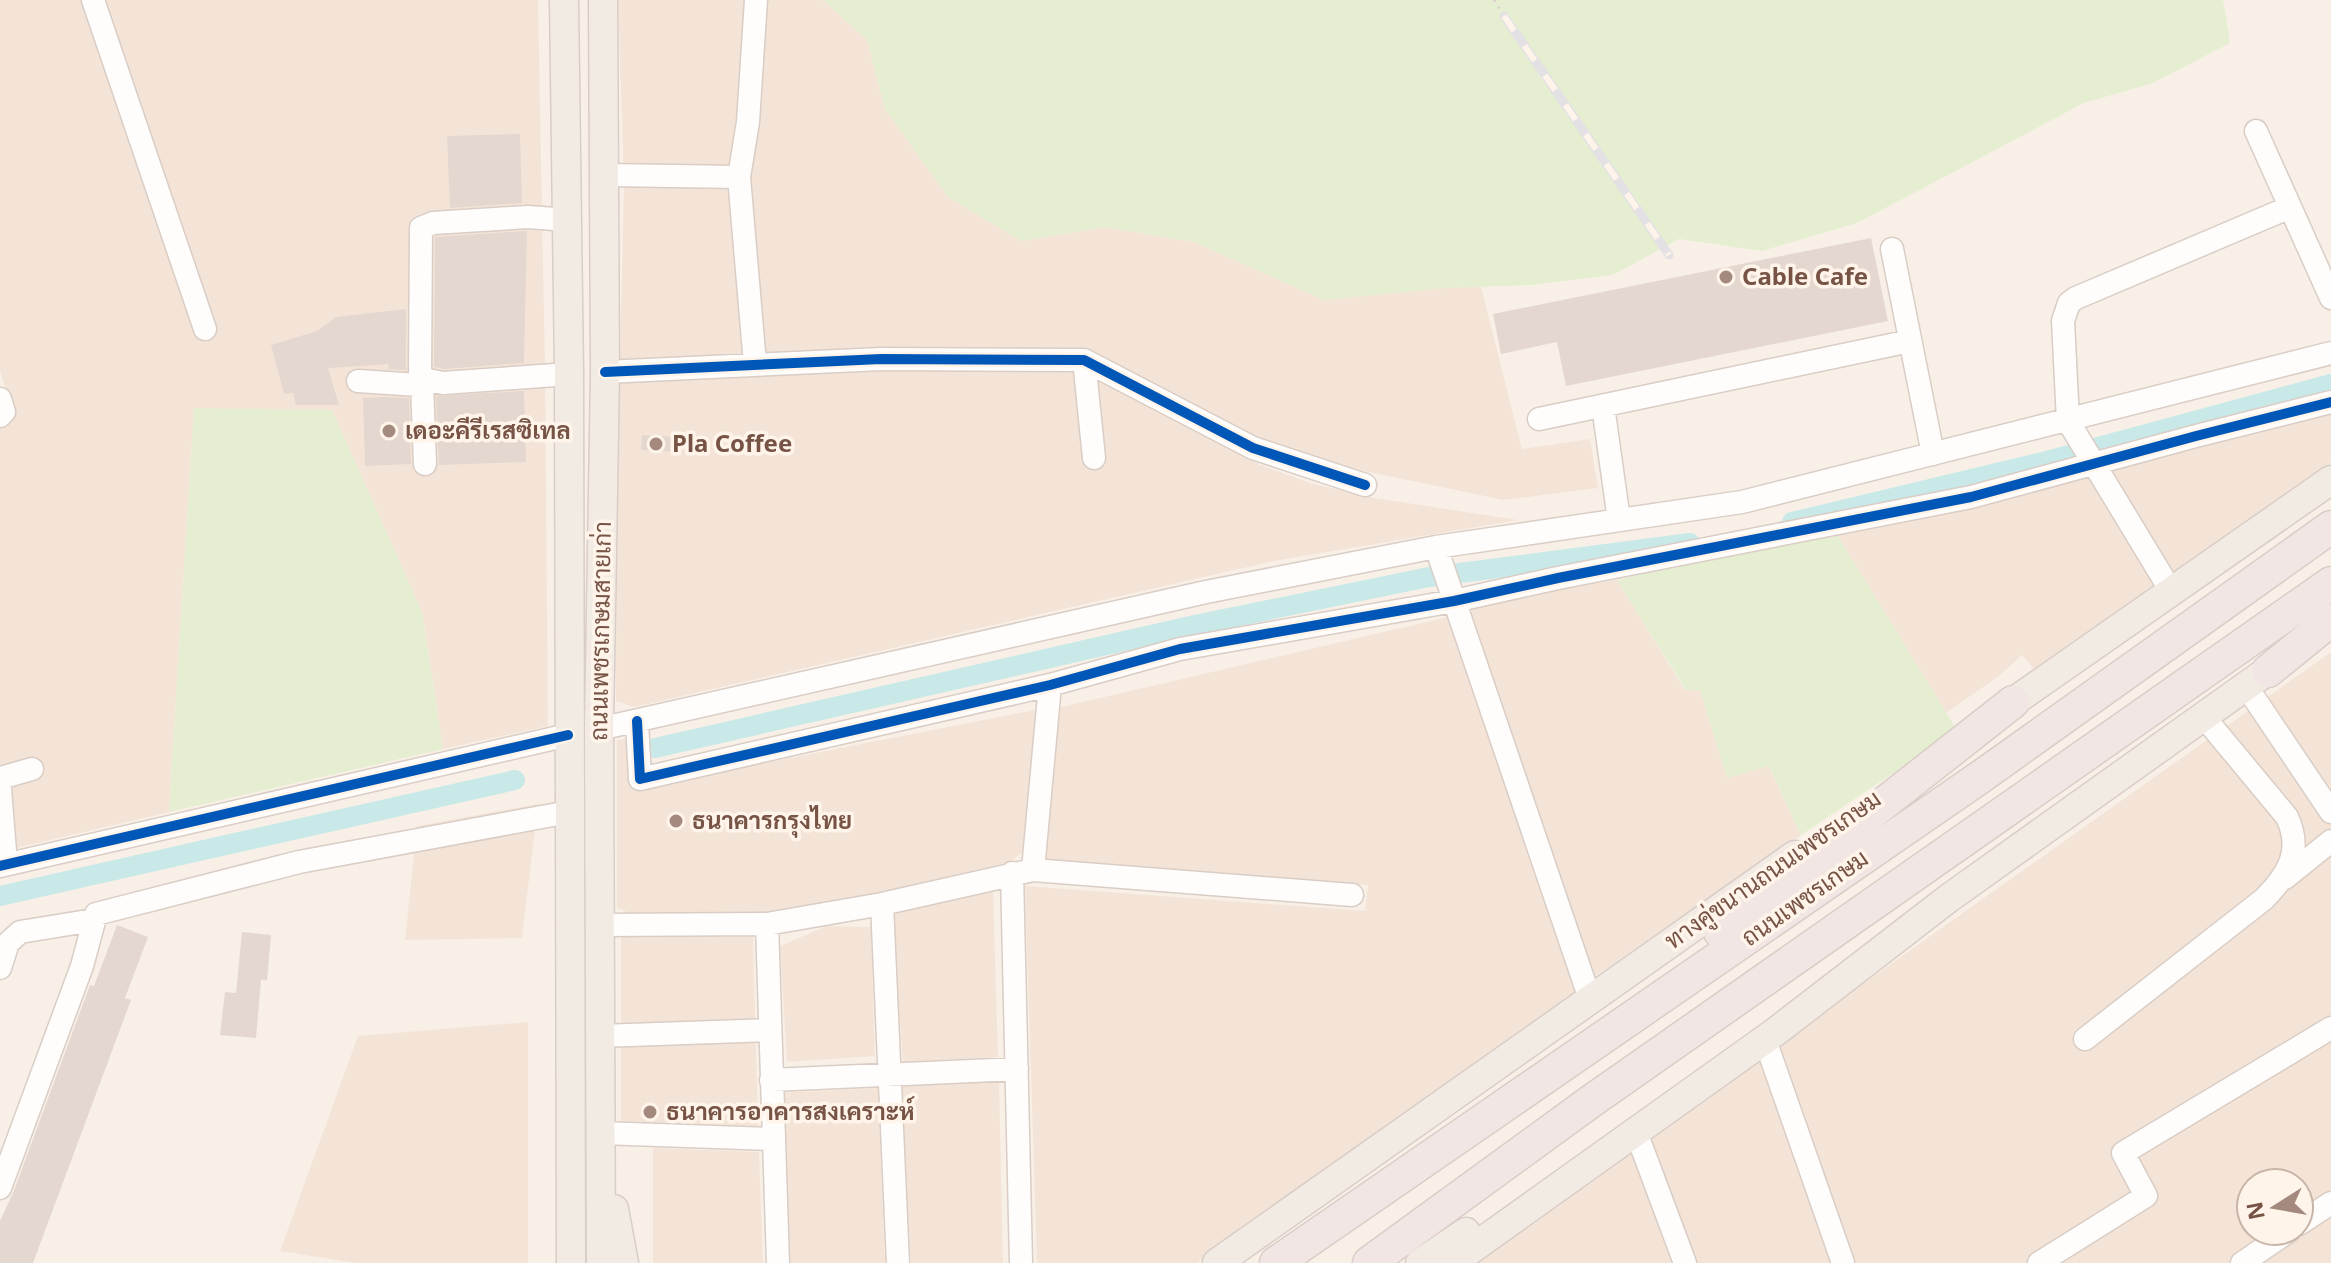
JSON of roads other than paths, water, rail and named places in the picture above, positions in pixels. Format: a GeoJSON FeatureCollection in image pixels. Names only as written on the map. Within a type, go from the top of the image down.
{"type":"FeatureCollection","features":[{"type":"Feature","properties":{"kind":"highway","name":"ถนนเพชรเกษม"},"geometry":{"type":"LineString","coordinates":[[1276,1263],[1966,787],[2331,527]]}},
{"type":"Feature","properties":{"kind":"highway","name":"ถนนเพชรเกษม"},"geometry":{"type":"LineString","coordinates":[[1369,1263],[1603,1093],[2331,583]]}},
{"type":"Feature","properties":{"kind":"highway"},"geometry":{"type":"LineString","coordinates":[[2257,678],[2331,620]]}},
{"type":"Feature","properties":{"kind":"highway"},"geometry":{"type":"LineString","coordinates":[[1466,1132],[2013,702]]}},
{"type":"Feature","properties":{"kind":"main road","name":"ถนนเพชรเกษมสายเก่า"},"geometry":{"type":"LineString","coordinates":[[564,0],[569,374],[571,1263]]}},
{"type":"Feature","properties":{"kind":"main road","name":"ถนนเพชรเกษมสายเก่า"},"geometry":{"type":"LineString","coordinates":[[601,1263],[599,729],[606,175],[603,0]]}},
{"type":"Feature","properties":{"kind":"main road","name":"ทางคู่ขนานถนนเพชรเกษม"},"geometry":{"type":"LineString","coordinates":[[1217,1263],[2331,480]]}},
{"type":"Feature","properties":{"kind":"main road"},"geometry":{"type":"LineString","coordinates":[[1420,1263],[1831,981],[2331,627]]}},
{"type":"Feature","properties":{"kind":"main road"},"geometry":{"type":"LineString","coordinates":[[1452,1263],[1765,1040],[1949,898]]}},
{"type":"Feature","properties":{"kind":"main road"},"geometry":{"type":"LineString","coordinates":[[601,1133],[624,1263]]}},
{"type":"Feature","properties":{"kind":"street"},"geometry":{"type":"LineString","coordinates":[[93,0],[205,329]]}},
{"type":"Feature","properties":{"kind":"street"},"geometry":{"type":"LineString","coordinates":[[755,364],[739,177],[748,122],[756,0]]}},
{"type":"Feature","properties":{"kind":"street"},"geometry":{"type":"LineString","coordinates":[[2256,131],[2331,298]]}},
{"type":"Feature","properties":{"kind":"street"},"geometry":{"type":"LineString","coordinates":[[606,175],[739,177]]}},
{"type":"Feature","properties":{"kind":"street"},"geometry":{"type":"LineString","coordinates":[[2171,591],[2068,421],[2063,329],[2069,303],[2105,284],[2288,208]]}},
{"type":"Feature","properties":{"kind":"street"},"geometry":{"type":"LineString","coordinates":[[425,464],[425,382],[420,375],[421,228],[433,223],[528,217],[568,220]]}},
{"type":"Feature","properties":{"kind":"street"},"geometry":{"type":"LineString","coordinates":[[1892,249],[1933,454]]}},
{"type":"Feature","properties":{"kind":"street"},"geometry":{"type":"LineString","coordinates":[[1539,419],[1910,341]]}},
{"type":"Feature","properties":{"kind":"street"},"geometry":{"type":"LineString","coordinates":[[599,729],[1206,592],[1619,520],[1742,502],[2331,353]]}},
{"type":"Feature","properties":{"kind":"street"},"geometry":{"type":"LineString","coordinates":[[605,372],[881,359],[1084,360],[1253,448],[1365,485]]}},
{"type":"Feature","properties":{"kind":"street"},"geometry":{"type":"LineString","coordinates":[[1084,360],[1094,458]]}},
{"type":"Feature","properties":{"kind":"street"},"geometry":{"type":"LineString","coordinates":[[358,381],[443,383],[569,374]]}},
{"type":"Feature","properties":{"kind":"street"},"geometry":{"type":"LineString","coordinates":[[0,399],[4,412],[0,416]]}},
{"type":"Feature","properties":{"kind":"street"},"geometry":{"type":"LineString","coordinates":[[637,721],[640,779],[1050,685],[1180,649],[1971,497],[2331,402]]}},
{"type":"Feature","properties":{"kind":"street"},"geometry":{"type":"LineString","coordinates":[[1603,406],[1619,520]]}},
{"type":"Feature","properties":{"kind":"street"},"geometry":{"type":"LineString","coordinates":[[1438,552],[1590,999]]}},
{"type":"Feature","properties":{"kind":"street"},"geometry":{"type":"LineString","coordinates":[[2257,678],[2331,812]]}},
{"type":"Feature","properties":{"kind":"street"},"geometry":{"type":"LineString","coordinates":[[1021,1263],[1017,1069],[1022,871],[1050,685]]}},
{"type":"Feature","properties":{"kind":"street"},"geometry":{"type":"LineString","coordinates":[[2204,717],[2287,817],[2294,832],[2292,856],[2284,879]]}},
{"type":"Feature","properties":{"kind":"street"},"geometry":{"type":"LineString","coordinates":[[32,769],[4,777],[0,787],[3,865],[568,735]]}},
{"type":"Feature","properties":{"kind":"street"},"geometry":{"type":"LineString","coordinates":[[0,1188],[82,966],[96,914],[299,862],[569,812]]}},
{"type":"Feature","properties":{"kind":"street"},"geometry":{"type":"LineString","coordinates":[[2085,1039],[2264,899],[2331,841]]}},
{"type":"Feature","properties":{"kind":"street"},"geometry":{"type":"LineString","coordinates":[[600,925],[767,924],[882,904],[1022,871],[1352,895]]}},
{"type":"Feature","properties":{"kind":"street"},"geometry":{"type":"LineString","coordinates":[[882,904],[898,1263]]}},
{"type":"Feature","properties":{"kind":"street"},"geometry":{"type":"LineString","coordinates":[[0,968],[8,943],[20,932],[94,920]]}},
{"type":"Feature","properties":{"kind":"street"},"geometry":{"type":"LineString","coordinates":[[767,924],[778,1263]]}},
{"type":"Feature","properties":{"kind":"street"},"geometry":{"type":"LineString","coordinates":[[2039,1263],[2146,1196],[2123,1153],[2331,1028]]}},
{"type":"Feature","properties":{"kind":"street"},"geometry":{"type":"LineString","coordinates":[[601,1036],[769,1030]]}},
{"type":"Feature","properties":{"kind":"street"},"geometry":{"type":"LineString","coordinates":[[1765,1040],[1843,1263]]}},
{"type":"Feature","properties":{"kind":"street"},"geometry":{"type":"LineString","coordinates":[[771,1080],[1017,1069]]}},
{"type":"Feature","properties":{"kind":"street"},"geometry":{"type":"LineString","coordinates":[[1636,1132],[1685,1263]]}},
{"type":"Feature","properties":{"kind":"street"},"geometry":{"type":"LineString","coordinates":[[601,1133],[773,1139]]}},
{"type":"Feature","properties":{"kind":"street"},"geometry":{"type":"LineString","coordinates":[[2242,1263],[2266,1247]]}},
{"type":"Feature","properties":{"kind":"waterway"},"geometry":{"type":"LineString","coordinates":[[1792,522],[2047,461],[2331,384]]}},
{"type":"Feature","properties":{"kind":"waterway"},"geometry":{"type":"LineString","coordinates":[[655,748],[1190,626],[1429,577],[1690,543]]}},
{"type":"Feature","properties":{"kind":"waterway"},"geometry":{"type":"LineString","coordinates":[[0,896],[515,780]]}},
{"type":"Feature","properties":{"kind":"railway"},"geometry":{"type":"LineString","coordinates":[[1504,16],[1669,255]]}},
{"type":"Feature","properties":{"kind":"place","name":"Cable Cafe"},"geometry":{"type":"Point","coordinates":[1726,277]}},
{"type":"Feature","properties":{"kind":"place","name":"เดอะคีรีเรสซิเทล"},"geometry":{"type":"Point","coordinates":[389,431]}},
{"type":"Feature","properties":{"kind":"place","name":"Pla Coffee"},"geometry":{"type":"Point","coordinates":[656,444]}},
{"type":"Feature","properties":{"kind":"place","name":"ธนาคารกรุงไทย"},"geometry":{"type":"Point","coordinates":[676,821]}},
{"type":"Feature","properties":{"kind":"place","name":"ธนาคารอาคารสงเคราะห์"},"geometry":{"type":"Point","coordinates":[650,1112]}}]}
